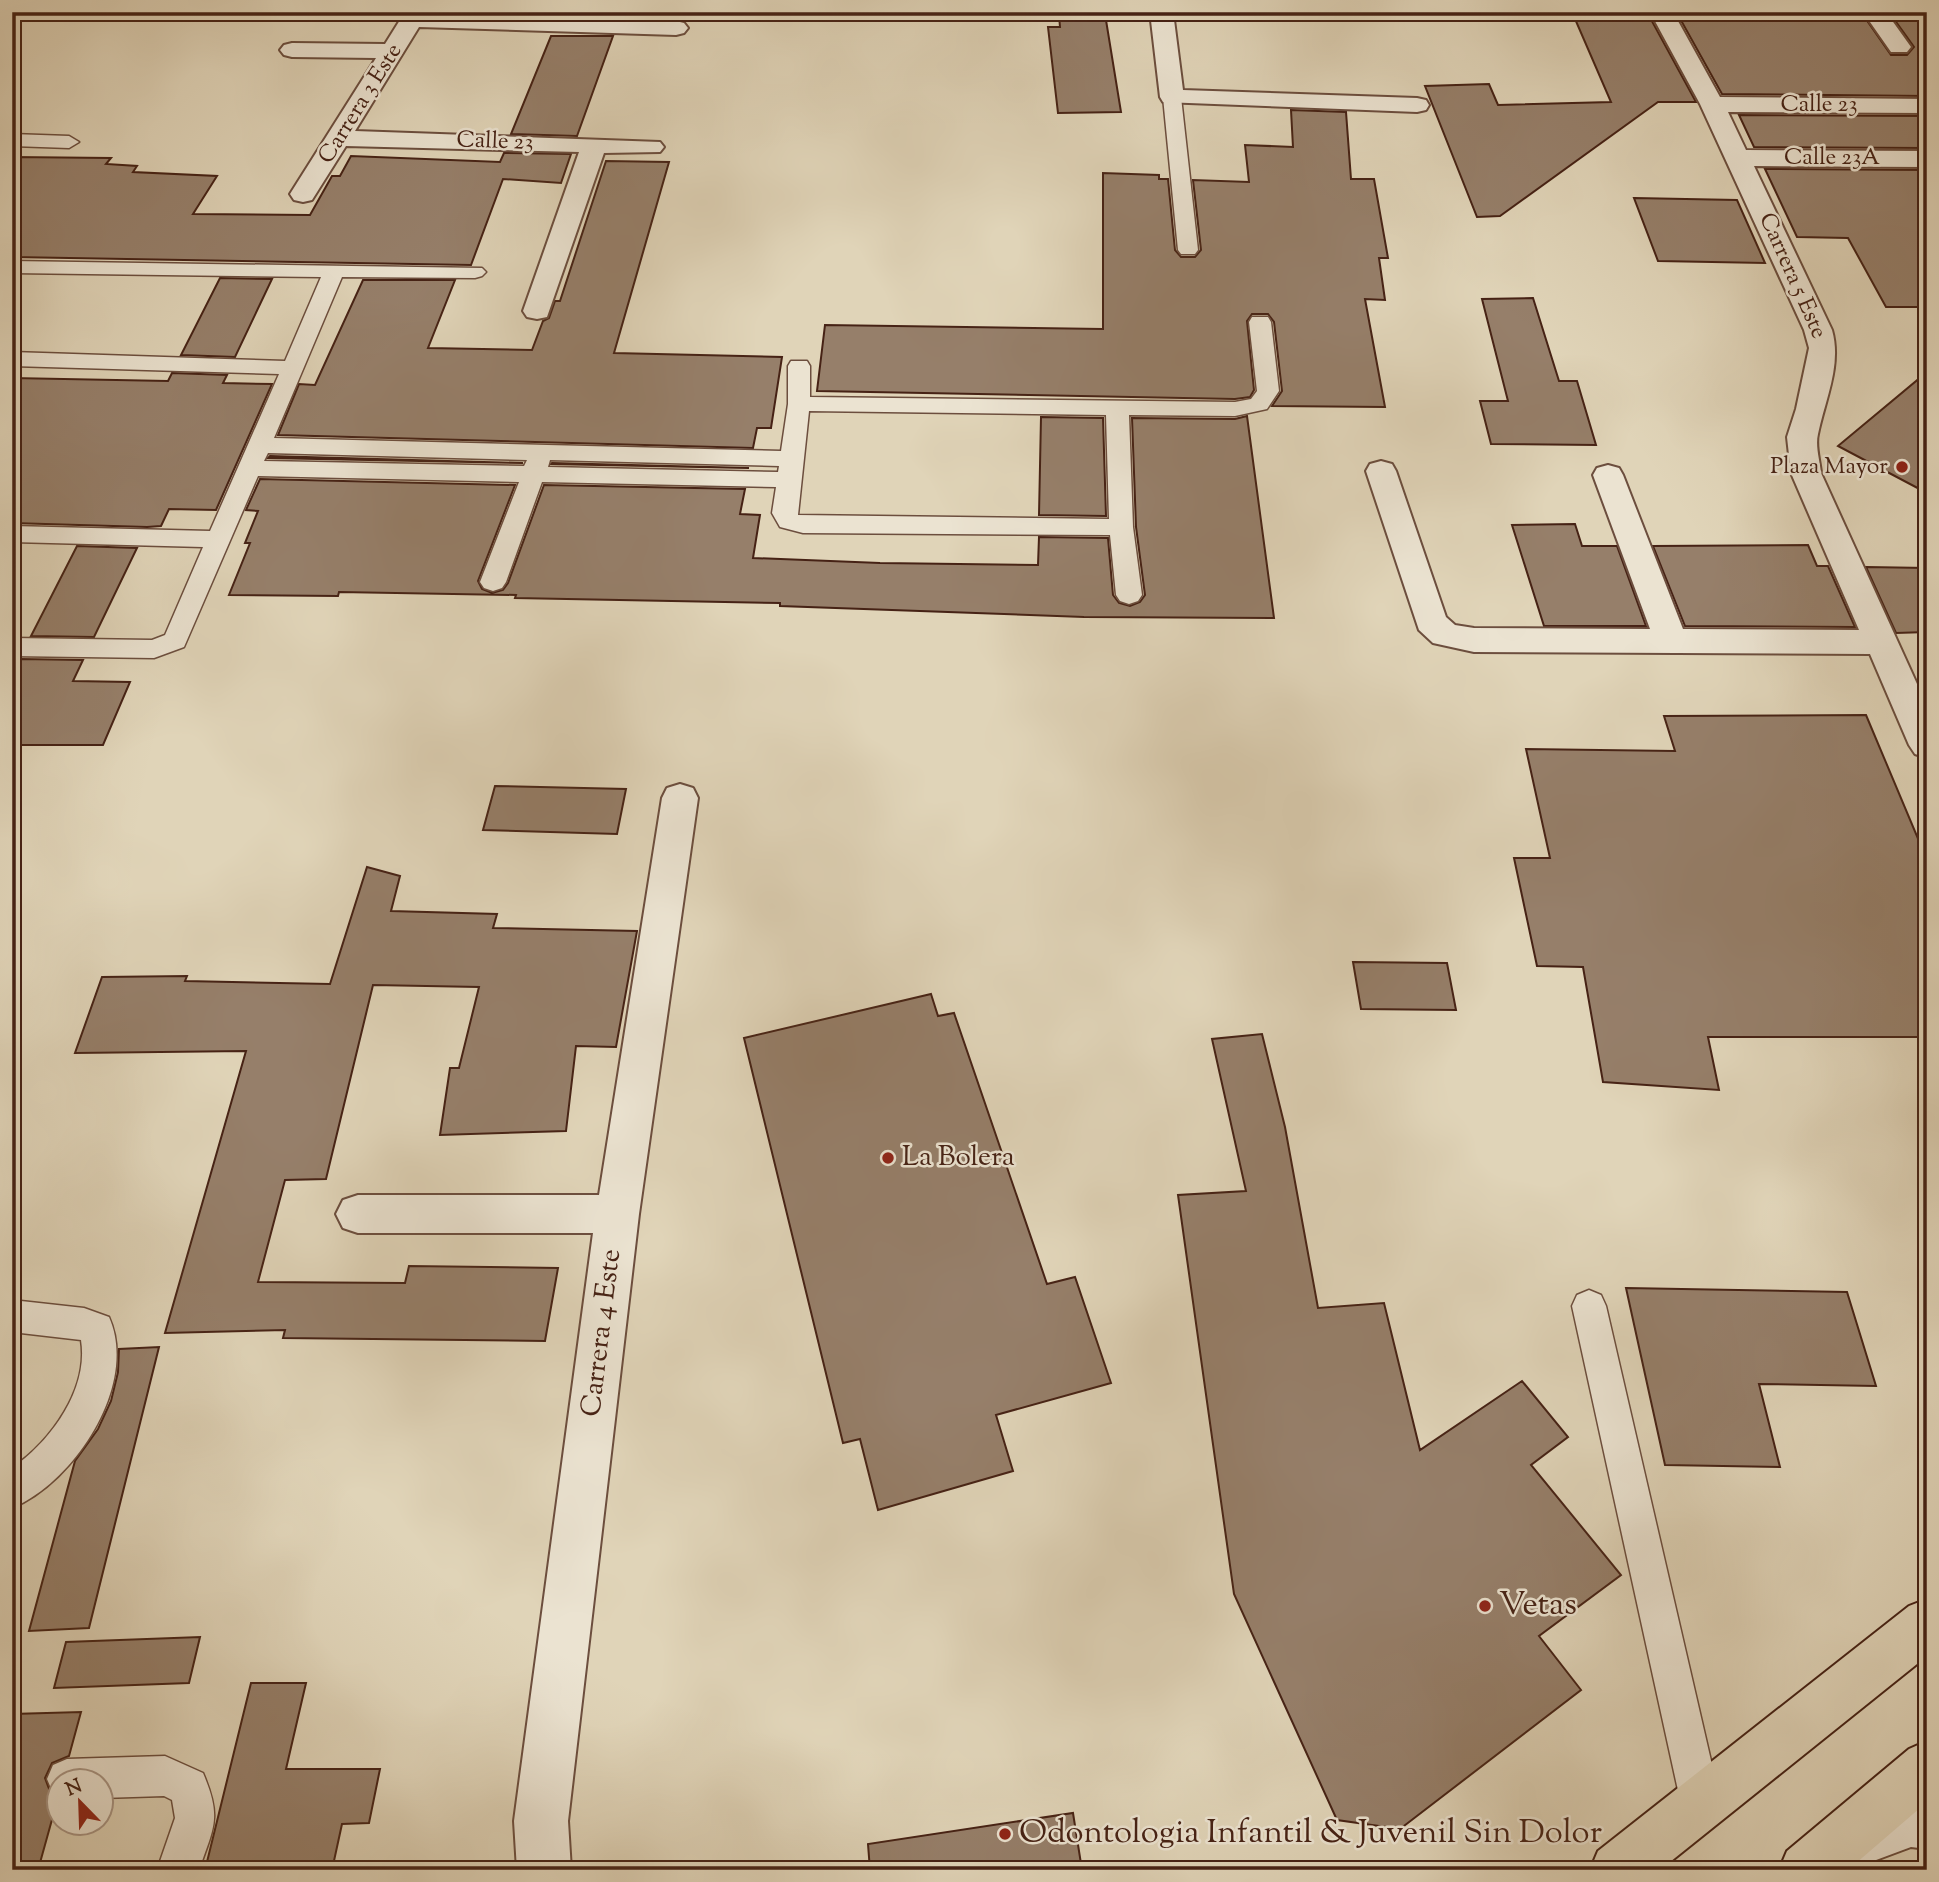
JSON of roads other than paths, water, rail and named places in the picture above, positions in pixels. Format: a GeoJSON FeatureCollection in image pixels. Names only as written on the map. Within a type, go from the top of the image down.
{"type":"FeatureCollection","features":[{"type":"Feature","properties":{"kind":"main road"},"geometry":{"type":"LineString","coordinates":[[1617,1870],[1927,1624]]}},
{"type":"Feature","properties":{"kind":"main road"},"geometry":{"type":"LineString","coordinates":[[1818,1860],[1927,1767]]}},
{"type":"Feature","properties":{"kind":"street"},"geometry":{"type":"LineString","coordinates":[[1161,12],[1172,97],[1417,105]]}},
{"type":"Feature","properties":{"kind":"street","name":"Carrera 5 Este"},"geometry":{"type":"LineString","coordinates":[[1661,12],[1712,104],[1818,330],[1823,348],[1811,410],[1802,437],[1806,473],[1927,745]]}},
{"type":"Feature","properties":{"kind":"street"},"geometry":{"type":"LineString","coordinates":[[1874,12],[1899,47]]}},
{"type":"Feature","properties":{"kind":"street"},"geometry":{"type":"LineString","coordinates":[[415,16],[676,28]]}},
{"type":"Feature","properties":{"kind":"street","name":"Carrera 3 Este"},"geometry":{"type":"LineString","coordinates":[[303,194],[415,16]]}},
{"type":"Feature","properties":{"kind":"street"},"geometry":{"type":"LineString","coordinates":[[292,50],[393,51]]}},
{"type":"Feature","properties":{"kind":"street","name":"Calle 23"},"geometry":{"type":"LineString","coordinates":[[1712,104],[1927,106]]}},
{"type":"Feature","properties":{"kind":"street","name":"Calle 23"},"geometry":{"type":"LineString","coordinates":[[339,138],[652,147]]}},
{"type":"Feature","properties":{"kind":"street"},"geometry":{"type":"LineString","coordinates":[[537,311],[594,145]]}},
{"type":"Feature","properties":{"kind":"street","name":"Calle 23A"},"geometry":{"type":"LineString","coordinates":[[1738,158],[1927,159]]}},
{"type":"Feature","properties":{"kind":"street"},"geometry":{"type":"LineString","coordinates":[[1381,471],[1431,622],[1445,635],[1474,640],[1883,642]]}},
{"type":"Feature","properties":{"kind":"street"},"geometry":{"type":"LineString","coordinates":[[1608,475],[1671,641]]}},
{"type":"Feature","properties":{"kind":"street","name":"Carrera 4 Este"},"geometry":{"type":"LineString","coordinates":[[544,1870],[541,1821],[617,1214],[680,798]]}},
{"type":"Feature","properties":{"kind":"street"},"geometry":{"type":"LineString","coordinates":[[358,1214],[617,1214]]}},
{"type":"Feature","properties":{"kind":"street"},"geometry":{"type":"LineString","coordinates":[[1818,1860],[1911,1820],[1927,1822]]}},
{"type":"Feature","properties":{"kind":"lane"},"geometry":{"type":"LineString","coordinates":[[1172,97],[1188,250]]}},
{"type":"Feature","properties":{"kind":"lane"},"geometry":{"type":"LineString","coordinates":[[12,139],[69,142]]}},
{"type":"Feature","properties":{"kind":"lane"},"geometry":{"type":"LineString","coordinates":[[12,267],[475,272]]}},
{"type":"Feature","properties":{"kind":"lane"},"geometry":{"type":"LineString","coordinates":[[12,647],[154,649],[175,641],[334,272]]}},
{"type":"Feature","properties":{"kind":"lane"},"geometry":{"type":"LineString","coordinates":[[799,404],[1235,409],[1259,404],[1268,391],[1260,322]]}},
{"type":"Feature","properties":{"kind":"lane"},"geometry":{"type":"LineString","coordinates":[[12,359],[292,368]]}},
{"type":"Feature","properties":{"kind":"lane"},"geometry":{"type":"LineString","coordinates":[[799,366],[799,404],[784,513],[789,521],[803,525],[1121,527]]}},
{"type":"Feature","properties":{"kind":"lane"},"geometry":{"type":"LineString","coordinates":[[1117,409],[1121,527],[1129,595]]}},
{"type":"Feature","properties":{"kind":"lane"},"geometry":{"type":"LineString","coordinates":[[259,445],[538,463],[790,469]]}},
{"type":"Feature","properties":{"kind":"lane"},"geometry":{"type":"LineString","coordinates":[[248,468],[538,463]]}},
{"type":"Feature","properties":{"kind":"lane"},"geometry":{"type":"LineString","coordinates":[[493,582],[538,463]]}},
{"type":"Feature","properties":{"kind":"lane"},"geometry":{"type":"LineString","coordinates":[[12,534],[219,540]]}},
{"type":"Feature","properties":{"kind":"lane"},"geometry":{"type":"LineString","coordinates":[[1589,1306],[1701,1804]]}},
{"type":"Feature","properties":{"kind":"lane"},"geometry":{"type":"LineString","coordinates":[[12,1316],[85,1324],[97,1329],[101,1361],[89,1401],[66,1441],[43,1469],[12,1490]]}},
{"type":"Feature","properties":{"kind":"lane"},"geometry":{"type":"LineString","coordinates":[[116,1778],[165,1776],[189,1787],[196,1818],[178,1870]]}},
{"type":"Feature","properties":{"kind":"place","name":"Plaza Mayor"},"geometry":{"type":"Point","coordinates":[1902,467]}},
{"type":"Feature","properties":{"kind":"place","name":"La Bolera"},"geometry":{"type":"Point","coordinates":[888,1158]}},
{"type":"Feature","properties":{"kind":"place","name":"Vetas"},"geometry":{"type":"Point","coordinates":[1485,1606]}},
{"type":"Feature","properties":{"kind":"place","name":"Odontologia Infantil & Juvenil Sin Dolor"},"geometry":{"type":"Point","coordinates":[1005,1834]}}]}
